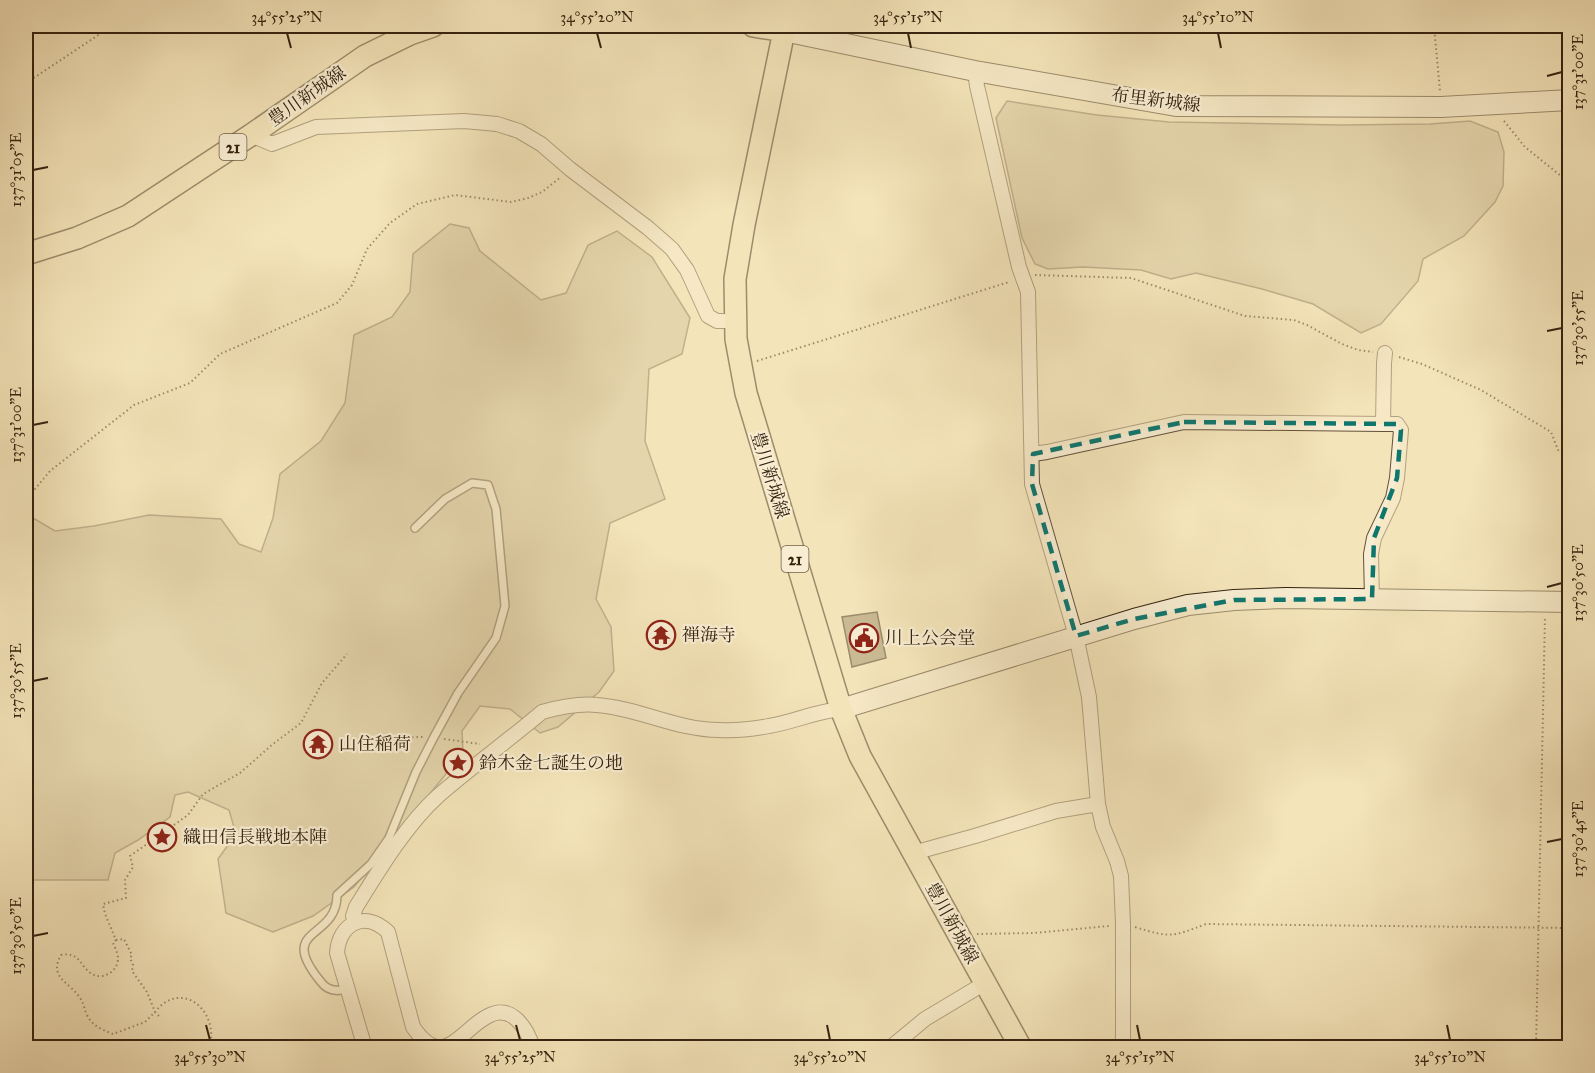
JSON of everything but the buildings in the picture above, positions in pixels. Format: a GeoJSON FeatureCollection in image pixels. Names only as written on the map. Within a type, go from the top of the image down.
{"type":"FeatureCollection","features":[{"type":"Feature","properties":{"kind":"main road","name":"豊川新城線"},"geometry":{"type":"LineString","coordinates":[[26,254],[77,238],[128,216],[365,56],[410,34],[433,26]]}},
{"type":"Feature","properties":{"kind":"main road"},"geometry":{"type":"LineString","coordinates":[[753,26],[784,32]]}},
{"type":"Feature","properties":{"kind":"main road","name":"豊川新城線"},"geometry":{"type":"LineString","coordinates":[[784,32],[735,279],[735,321],[740,365],[767,468],[841,709],[860,756],[1021,1047]]}},
{"type":"Feature","properties":{"kind":"main road","name":"布里新城線"},"geometry":{"type":"LineString","coordinates":[[784,32],[975,71],[1176,106],[1441,107],[1569,100]]}},
{"type":"Feature","properties":{"kind":"main road"},"geometry":{"type":"LineString","coordinates":[[841,709],[1076,636],[1188,605],[1286,598],[1569,602]]}},
{"type":"Feature","properties":{"kind":"street"},"geometry":{"type":"LineString","coordinates":[[975,71],[1016,256],[1028,292],[1032,484],[1076,636],[1089,697],[1098,804],[1103,827],[1121,876],[1123,1047]]}},
{"type":"Feature","properties":{"kind":"street"},"geometry":{"type":"LineString","coordinates":[[251,135],[272,144],[316,127],[464,121],[497,124],[519,130],[648,228],[672,249],[687,270],[708,316],[717,321],[735,321]]}},
{"type":"Feature","properties":{"kind":"street"},"geometry":{"type":"LineString","coordinates":[[1383,423],[1385,353]]}},
{"type":"Feature","properties":{"kind":"street"},"geometry":{"type":"LineString","coordinates":[[1033,454],[1184,422],[1397,424],[1401,430],[1397,478],[1393,498],[1374,538],[1371,554],[1372,599]]}},
{"type":"Feature","properties":{"kind":"street"},"geometry":{"type":"LineString","coordinates":[[356,922],[353,916],[356,907],[392,852],[418,818],[437,797],[542,712],[580,704],[599,705],[679,724],[717,730],[771,726],[823,710],[841,709]]}},
{"type":"Feature","properties":{"kind":"street"},"geometry":{"type":"LineString","coordinates":[[913,853],[1056,811],[1098,804]]}},
{"type":"Feature","properties":{"kind":"street"},"geometry":{"type":"LineString","coordinates":[[365,1047],[337,953],[338,940],[345,929],[356,922],[369,921],[380,924],[388,932],[414,1027],[428,1043],[441,1047],[453,1044],[487,1016],[506,1013],[514,1016],[524,1025],[533,1047]]}},
{"type":"Feature","properties":{"kind":"street"},"geometry":{"type":"LineString","coordinates":[[890,1047],[925,1019],[985,983]]}},
{"type":"Feature","properties":{"kind":"lane"},"geometry":{"type":"LineString","coordinates":[[346,989],[338,991],[325,987],[307,965],[303,955],[304,944],[310,935],[327,923],[337,904],[337,895],[371,864],[389,838],[416,772],[434,737],[458,693],[496,638],[505,606],[496,509],[488,485],[472,483],[445,499],[415,528]]}},
{"type":"Feature","properties":{"kind":"path"},"geometry":{"type":"LineString","coordinates":[[26,83],[112,26]]}},
{"type":"Feature","properties":{"kind":"path"},"geometry":{"type":"LineString","coordinates":[[1434,26],[1441,107]]}},
{"type":"Feature","properties":{"kind":"path"},"geometry":{"type":"LineString","coordinates":[[1499,104],[1506,125],[1525,147],[1561,176],[1569,190]]}},
{"type":"Feature","properties":{"kind":"path"},"geometry":{"type":"LineString","coordinates":[[26,500],[50,471],[134,405],[190,383],[220,354],[337,303],[352,285],[367,249],[390,223],[417,204],[455,195],[511,202],[542,192],[570,169]]}},
{"type":"Feature","properties":{"kind":"path"},"geometry":{"type":"LineString","coordinates":[[740,365],[1034,275],[1131,278],[1245,316],[1294,320],[1358,350],[1385,353],[1422,364],[1481,390],[1551,432],[1558,450],[1569,455]]}},
{"type":"Feature","properties":{"kind":"path"},"geometry":{"type":"LineString","coordinates":[[1536,1047],[1545,602]]}},
{"type":"Feature","properties":{"kind":"path"},"geometry":{"type":"LineString","coordinates":[[117,940],[105,914],[104,904],[126,898],[125,880],[133,867],[130,856],[188,815],[203,794],[240,773],[301,723],[322,683],[347,654]]}},
{"type":"Feature","properties":{"kind":"path"},"geometry":{"type":"LineString","coordinates":[[960,935],[1094,929],[1123,924],[1161,935],[1175,936],[1206,924],[1569,928]]}},
{"type":"Feature","properties":{"kind":"path"},"geometry":{"type":"LineString","coordinates":[[159,1016],[155,1012],[147,992],[132,971],[133,965],[130,958],[132,955],[124,939],[113,943],[118,957],[116,968],[109,974],[101,976],[91,974],[80,959],[66,954],[61,955],[57,968],[60,978],[82,1000],[88,1018],[98,1028],[113,1034],[129,1030],[144,1022],[155,1012],[161,1004],[172,998],[183,997],[194,1001],[202,1010],[212,1030],[211,1039]]}},
{"type":"Feature","properties":{"kind":"highlighted area"},"geometry":{"type":"Polygon","coordinates":[[[1184,422],[1397,424],[1401,430],[1397,478],[1374,538],[1372,599],[1234,600],[1134,619],[1076,636],[1032,484],[1033,454],[1184,422]]]}},
{"type":"Feature","properties":{"kind":"shaded area"},"geometry":{"type":"Polygon","coordinates":[[[1007,101],[1097,115],[1169,122],[1341,125],[1470,121],[1498,132],[1504,152],[1503,186],[1495,202],[1464,236],[1423,259],[1418,281],[1381,324],[1361,333],[1313,304],[1196,273],[1171,279],[1141,270],[1083,267],[1048,269],[1035,264],[1022,238],[996,118],[1007,101]]]}},
{"type":"Feature","properties":{"kind":"shaded area"},"geometry":{"type":"Polygon","coordinates":[[[450,224],[469,228],[480,251],[541,300],[566,293],[588,245],[617,231],[652,257],[690,318],[682,354],[649,369],[645,441],[665,499],[610,523],[596,599],[611,627],[614,671],[599,692],[558,727],[540,733],[510,709],[480,706],[462,731],[463,753],[354,887],[313,916],[273,932],[226,913],[218,859],[236,834],[229,810],[188,792],[175,795],[170,817],[115,853],[108,880],[26,880],[26,518],[28,515],[55,531],[149,515],[221,519],[239,544],[261,552],[273,518],[280,474],[321,441],[345,403],[354,335],[392,317],[410,292],[413,254],[450,224]]]}},
{"type":"Feature","properties":{"kind":"place","name":"禅海寺"},"geometry":{"type":"Point","coordinates":[661,635]}},
{"type":"Feature","properties":{"kind":"place","name":"川上公会堂"},"geometry":{"type":"Point","coordinates":[864,638]}},
{"type":"Feature","properties":{"kind":"place","name":"山住稲荷"},"geometry":{"type":"Point","coordinates":[318,744]}},
{"type":"Feature","properties":{"kind":"place","name":"鈴木金七誕生の地"},"geometry":{"type":"Point","coordinates":[458,763]}},
{"type":"Feature","properties":{"kind":"place","name":"織田信長戦地本陣"},"geometry":{"type":"Point","coordinates":[162,837]}}]}
